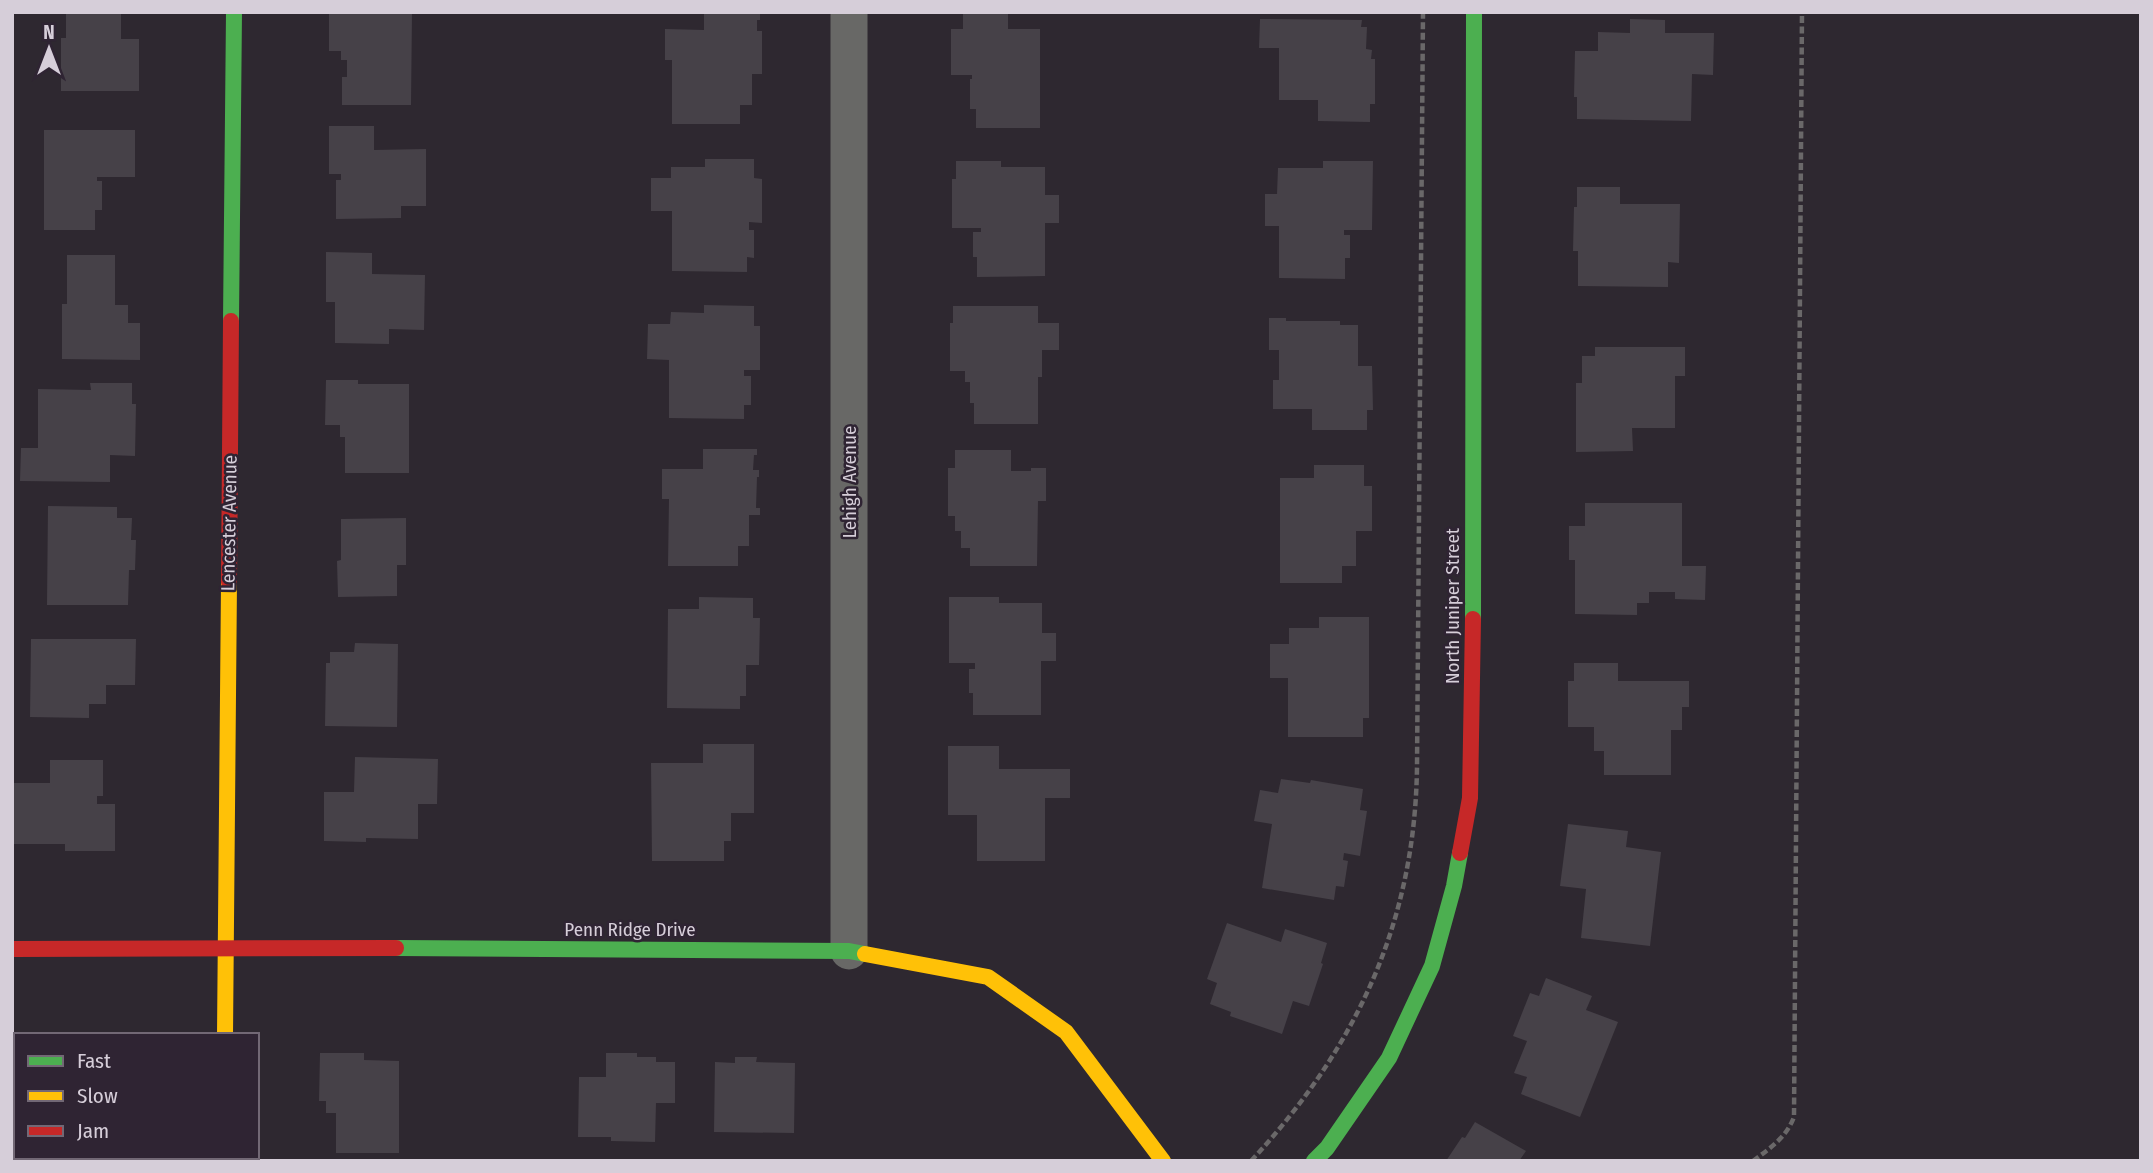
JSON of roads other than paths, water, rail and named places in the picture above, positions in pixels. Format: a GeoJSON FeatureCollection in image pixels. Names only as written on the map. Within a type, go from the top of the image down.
{"type":"FeatureCollection","features":[{"type":"Feature","properties":{"kind":"street","name":"Lencester Avenue"},"geometry":{"type":"LineString","coordinates":[[225,1033],[234,12]]}},
{"type":"Feature","properties":{"kind":"street","name":"Lehigh Avenue"},"geometry":{"type":"LineString","coordinates":[[849,12],[849,951]]}},
{"type":"Feature","properties":{"kind":"street","name":"North Juniper Street"},"geometry":{"type":"LineString","coordinates":[[1314,1161],[1327,1148],[1389,1058],[1432,966],[1454,886],[1469,799],[1473,706],[1474,12]]}},
{"type":"Feature","properties":{"kind":"street","name":"Penn Ridge Drive"},"geometry":{"type":"LineString","coordinates":[[12,949],[226,947],[849,951],[988,977],[1066,1032],[1163,1161]]}}]}
